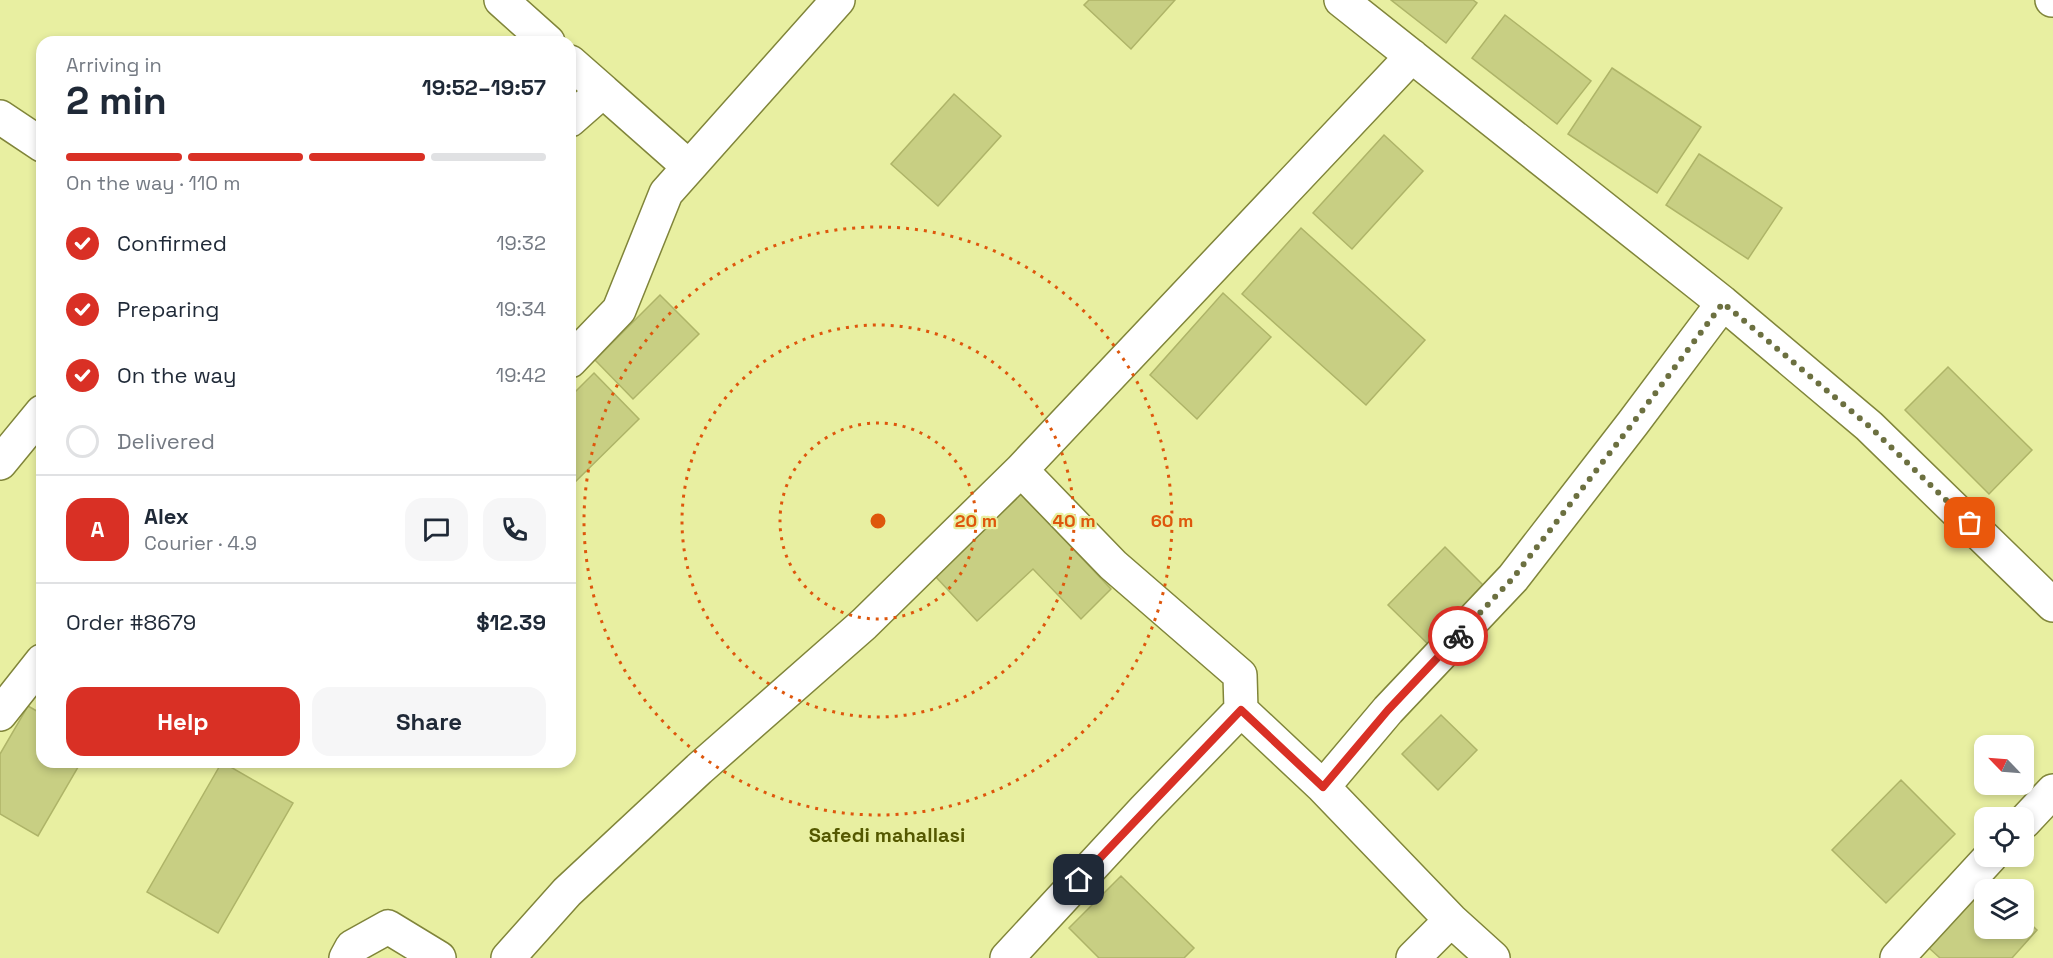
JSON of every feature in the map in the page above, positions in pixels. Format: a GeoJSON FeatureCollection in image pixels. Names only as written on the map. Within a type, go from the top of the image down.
{"type":"FeatureCollection","features":[{"type":"Feature","properties":{"kind":"street"},"geometry":{"type":"LineString","coordinates":[[501,0],[541,36]]}},
{"type":"Feature","properties":{"kind":"street"},"geometry":{"type":"LineString","coordinates":[[576,355],[619,310],[666,193],[838,0]]}},
{"type":"Feature","properties":{"kind":"street"},"geometry":{"type":"LineString","coordinates":[[1341,0],[1723,303],[1869,426],[2053,605]]}},
{"type":"Feature","properties":{"kind":"street"},"geometry":{"type":"LineString","coordinates":[[508,958],[567,892],[699,770],[864,624],[1021,470],[1412,56]]}},
{"type":"Feature","properties":{"kind":"street"},"geometry":{"type":"LineString","coordinates":[[576,67],[689,167]]}},
{"type":"Feature","properties":{"kind":"street"},"geometry":{"type":"LineString","coordinates":[[576,115],[603,91]]}},
{"type":"Feature","properties":{"kind":"street"},"geometry":{"type":"LineString","coordinates":[[0,117],[36,141]]}},
{"type":"Feature","properties":{"kind":"street"},"geometry":{"type":"LineString","coordinates":[[1323,787],[1388,710],[1513,578],[1723,303]]}},
{"type":"Feature","properties":{"kind":"street"},"geometry":{"type":"LineString","coordinates":[[0,463],[36,419]]}},
{"type":"Feature","properties":{"kind":"street"},"geometry":{"type":"LineString","coordinates":[[1021,470],[1113,565],[1240,675],[1241,710],[1323,787],[1451,920],[1493,958]]}},
{"type":"Feature","properties":{"kind":"street"},"geometry":{"type":"LineString","coordinates":[[0,714],[36,669]]}},
{"type":"Feature","properties":{"kind":"street"},"geometry":{"type":"LineString","coordinates":[[1007,958],[1145,809],[1241,710]]}},
{"type":"Feature","properties":{"kind":"street"},"geometry":{"type":"LineString","coordinates":[[2034,811],[2053,791]]}},
{"type":"Feature","properties":{"kind":"street"},"geometry":{"type":"LineString","coordinates":[[1897,958],[1981,867]]}},
{"type":"Feature","properties":{"kind":"street"},"geometry":{"type":"LineString","coordinates":[[1413,958],[1451,920]]}},
{"type":"Feature","properties":{"kind":"street"},"geometry":{"type":"LineString","coordinates":[[346,958],[352,946],[388,927],[439,958]]}},
{"type":"Feature","properties":{"kind":"building"},"geometry":{"type":"Polygon","coordinates":[[[1089,0],[1175,0],[1131,49],[1084,5],[1089,0]]]}},
{"type":"Feature","properties":{"kind":"building"},"geometry":{"type":"Polygon","coordinates":[[[1391,0],[1473,0],[1477,3],[1446,43],[1391,0]]]}},
{"type":"Feature","properties":{"kind":"building"},"geometry":{"type":"Polygon","coordinates":[[[1505,15],[1591,81],[1557,124],[1472,58],[1505,15]]]}},
{"type":"Feature","properties":{"kind":"building"},"geometry":{"type":"Polygon","coordinates":[[[1612,68],[1701,127],[1657,193],[1568,134],[1612,68]]]}},
{"type":"Feature","properties":{"kind":"building"},"geometry":{"type":"Polygon","coordinates":[[[954,94],[1001,136],[938,206],[891,164],[954,94]]]}},
{"type":"Feature","properties":{"kind":"building"},"geometry":{"type":"Polygon","coordinates":[[[1384,135],[1423,171],[1352,249],[1313,213],[1384,135]]]}},
{"type":"Feature","properties":{"kind":"building"},"geometry":{"type":"Polygon","coordinates":[[[1699,154],[1782,208],[1748,259],[1666,205],[1699,154]]]}},
{"type":"Feature","properties":{"kind":"building"},"geometry":{"type":"Polygon","coordinates":[[[1301,228],[1425,340],[1366,405],[1242,294],[1301,228]]]}},
{"type":"Feature","properties":{"kind":"building"},"geometry":{"type":"Polygon","coordinates":[[[1223,293],[1271,337],[1197,419],[1150,375],[1223,293]]]}},
{"type":"Feature","properties":{"kind":"building"},"geometry":{"type":"Polygon","coordinates":[[[660,295],[699,334],[633,399],[595,360],[660,295]]]}},
{"type":"Feature","properties":{"kind":"building"},"geometry":{"type":"Polygon","coordinates":[[[1948,367],[2032,450],[1989,494],[1905,410],[1948,367]]]}},
{"type":"Feature","properties":{"kind":"building"},"geometry":{"type":"Polygon","coordinates":[[[594,373],[639,419],[576,481],[576,391],[594,373]]]}},
{"type":"Feature","properties":{"kind":"building"},"geometry":{"type":"Polygon","coordinates":[[[1021,494],[1111,589],[1081,619],[1033,569],[977,621],[935,576],[1021,494]]]}},
{"type":"Feature","properties":{"kind":"building"},"geometry":{"type":"Polygon","coordinates":[[[1445,547],[1489,591],[1432,648],[1388,605],[1445,547]]]}},
{"type":"Feature","properties":{"kind":"building"},"geometry":{"type":"Polygon","coordinates":[[[28,706],[36,711],[36,768],[78,768],[38,836],[0,814],[0,754],[28,706]]]}},
{"type":"Feature","properties":{"kind":"building"},"geometry":{"type":"Polygon","coordinates":[[[1441,715],[1477,750],[1438,790],[1402,754],[1441,715]]]}},
{"type":"Feature","properties":{"kind":"building"},"geometry":{"type":"Polygon","coordinates":[[[219,768],[232,768],[293,803],[218,933],[147,892],[219,768]]]}},
{"type":"Feature","properties":{"kind":"building"},"geometry":{"type":"Polygon","coordinates":[[[1901,780],[1955,834],[1886,903],[1832,850],[1901,780]]]}},
{"type":"Feature","properties":{"kind":"building"},"geometry":{"type":"Polygon","coordinates":[[[1121,876],[1194,948],[1184,958],[1099,958],[1069,928],[1121,876]]]}},
{"type":"Feature","properties":{"kind":"building"},"geometry":{"type":"Polygon","coordinates":[[[1974,897],[1974,939],[2029,939],[2012,958],[1940,958],[1929,948],[1974,897]]]}},
{"type":"Feature","properties":{"kind":"way so far"},"geometry":{"type":"LineString","coordinates":[[1458,636],[1513,578],[1723,303],[1869,426],[1970,523]]}},
{"type":"Feature","properties":{"kind":"district","name":"Safedi mahallasi"},"geometry":{"type":"Point","coordinates":[887,835]}},
{"type":"Feature","properties":{"kind":"route"},"geometry":{"type":"LineString","coordinates":[[1079,880],[1241,710],[1323,787],[1388,710],[1458,636]]}}]}
